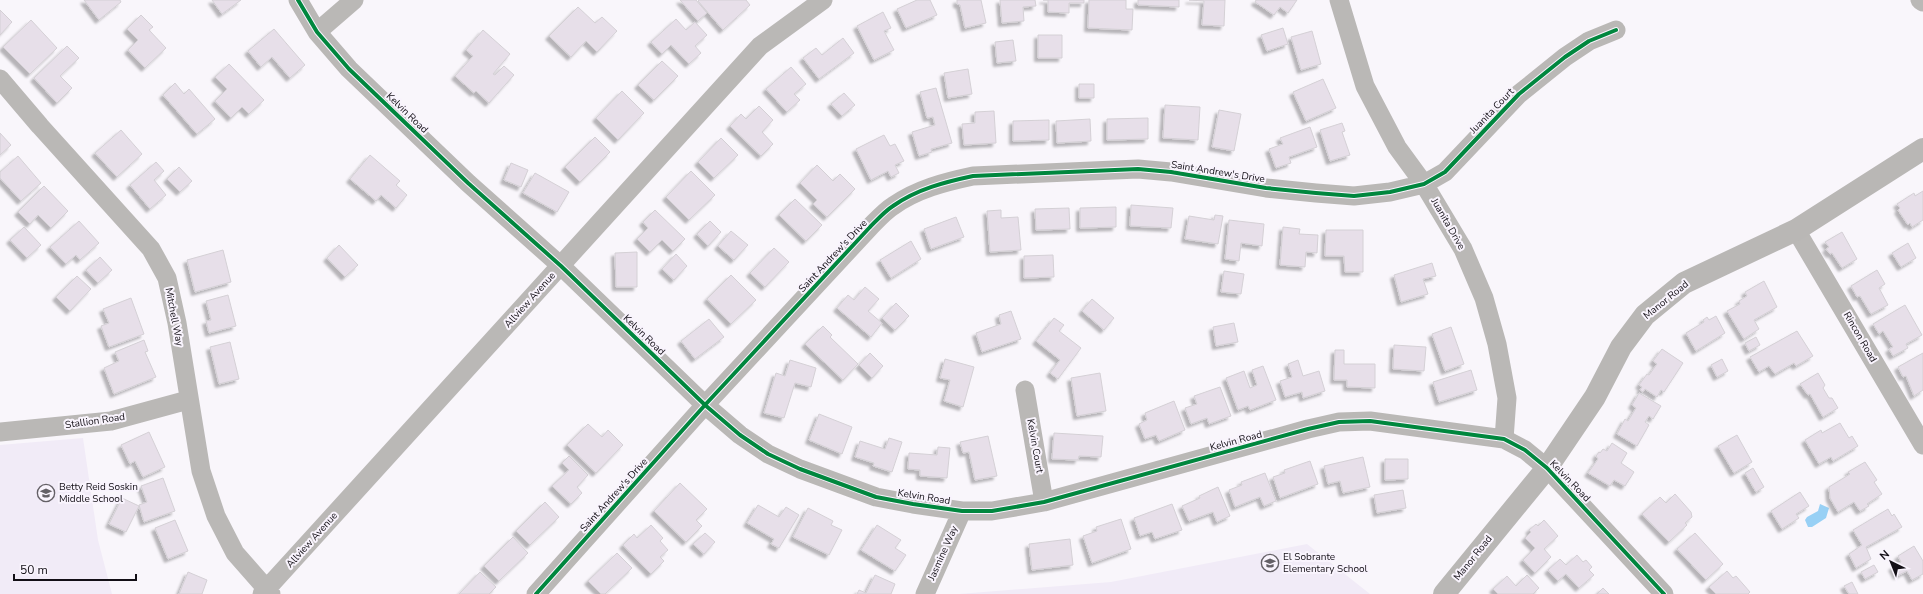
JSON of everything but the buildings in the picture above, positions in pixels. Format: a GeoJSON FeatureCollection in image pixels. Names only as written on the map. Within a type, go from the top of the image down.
{"type":"FeatureCollection","features":[{"type":"Feature","properties":{"kind":"street","name":"Kelvin Road"},"geometry":{"type":"LineString","coordinates":[[298,0],[317,32],[349,69],[468,183],[561,266],[705,405],[740,435],[768,454],[800,469],[876,496],[913,504],[962,511],[992,511],[1044,502],[1300,431],[1339,422],[1370,421],[1504,439],[1525,450],[1547,468],[1664,594]]}},
{"type":"Feature","properties":{"kind":"street"},"geometry":{"type":"LineString","coordinates":[[317,32],[354,0]]}},
{"type":"Feature","properties":{"kind":"street","name":"Allview Avenue"},"geometry":{"type":"LineString","coordinates":[[266,592],[760,46],[823,0]]}},
{"type":"Feature","properties":{"kind":"street","name":"Juanita Drive"},"geometry":{"type":"LineString","coordinates":[[1339,0],[1365,86],[1397,147],[1424,184],[1463,249],[1484,298],[1498,344],[1507,398],[1504,439]]}},
{"type":"Feature","properties":{"kind":"street","name":"Juanita Court"},"geometry":{"type":"LineString","coordinates":[[1424,184],[1445,172],[1519,94],[1565,57],[1589,41],[1616,30]]}},
{"type":"Feature","properties":{"kind":"street","name":"Mitchell Way"},"geometry":{"type":"LineString","coordinates":[[0,78],[40,126],[151,249],[167,278],[177,323],[188,400],[201,471],[216,516],[235,553],[266,592]]}},
{"type":"Feature","properties":{"kind":"street","name":"Manor Road"},"geometry":{"type":"LineString","coordinates":[[1444,594],[1547,468],[1595,397],[1621,347],[1645,314],[1684,283],[1796,230],[1923,150]]}},
{"type":"Feature","properties":{"kind":"street","name":"Saint Andrew's Drive"},"geometry":{"type":"LineString","coordinates":[[536,594],[705,405],[870,227],[892,206],[914,193],[948,181],[973,176],[1138,169],[1171,172],[1266,188],[1354,196],[1390,192],[1424,184]]}},
{"type":"Feature","properties":{"kind":"street","name":"Rincon Road"},"geometry":{"type":"LineString","coordinates":[[1796,230],[1923,445]]}},
{"type":"Feature","properties":{"kind":"street","name":"Kelvin Court"},"geometry":{"type":"LineString","coordinates":[[1025,390],[1044,502]]}},
{"type":"Feature","properties":{"kind":"street","name":"Stallion Road"},"geometry":{"type":"LineString","coordinates":[[0,432],[111,421],[188,400]]}},
{"type":"Feature","properties":{"kind":"street","name":"Jasmine Way"},"geometry":{"type":"LineString","coordinates":[[925,594],[962,511]]}},
{"type":"Feature","properties":{"kind":"shaded area","name":"Betty Reid Soskin Middle School"},"geometry":{"type":"Polygon","coordinates":[[[83,438],[98,540],[112,594],[0,594],[0,445],[83,438]]]}},
{"type":"Feature","properties":{"kind":"shaded area","name":"El Sobrante Elementary School"},"geometry":{"type":"Polygon","coordinates":[[[1307,544],[1370,594],[959,594],[1111,582],[1307,544]]]}},
{"type":"Feature","properties":{"kind":"water"},"geometry":{"type":"Polygon","coordinates":[[[1820,504],[1829,508],[1826,518],[1812,527],[1808,527],[1805,520],[1807,517],[1818,511],[1820,504]]]}},
{"type":"Feature","properties":{"kind":"cycle path"},"geometry":{"type":"LineString","coordinates":[[298,0],[317,32],[349,69],[468,183],[561,266],[705,405],[740,435],[768,454],[800,469],[876,497],[962,511],[992,511],[1044,502],[1308,429],[1339,422],[1370,421],[1504,439],[1525,450],[1547,468],[1664,594]]}},
{"type":"Feature","properties":{"kind":"cycle path"},"geometry":{"type":"LineString","coordinates":[[536,594],[705,405],[870,227],[890,208],[902,200],[921,191],[973,176],[1138,169],[1171,172],[1266,188],[1354,196],[1390,192],[1424,184],[1445,172],[1519,94],[1565,57],[1589,41],[1616,30]]}},
{"type":"Feature","properties":{"kind":"place","name":"Betty Reid Soskin Middle School"},"geometry":{"type":"Point","coordinates":[46,493]}},
{"type":"Feature","properties":{"kind":"place","name":"El Sobrante Elementary School"},"geometry":{"type":"Point","coordinates":[1270,563]}}]}
